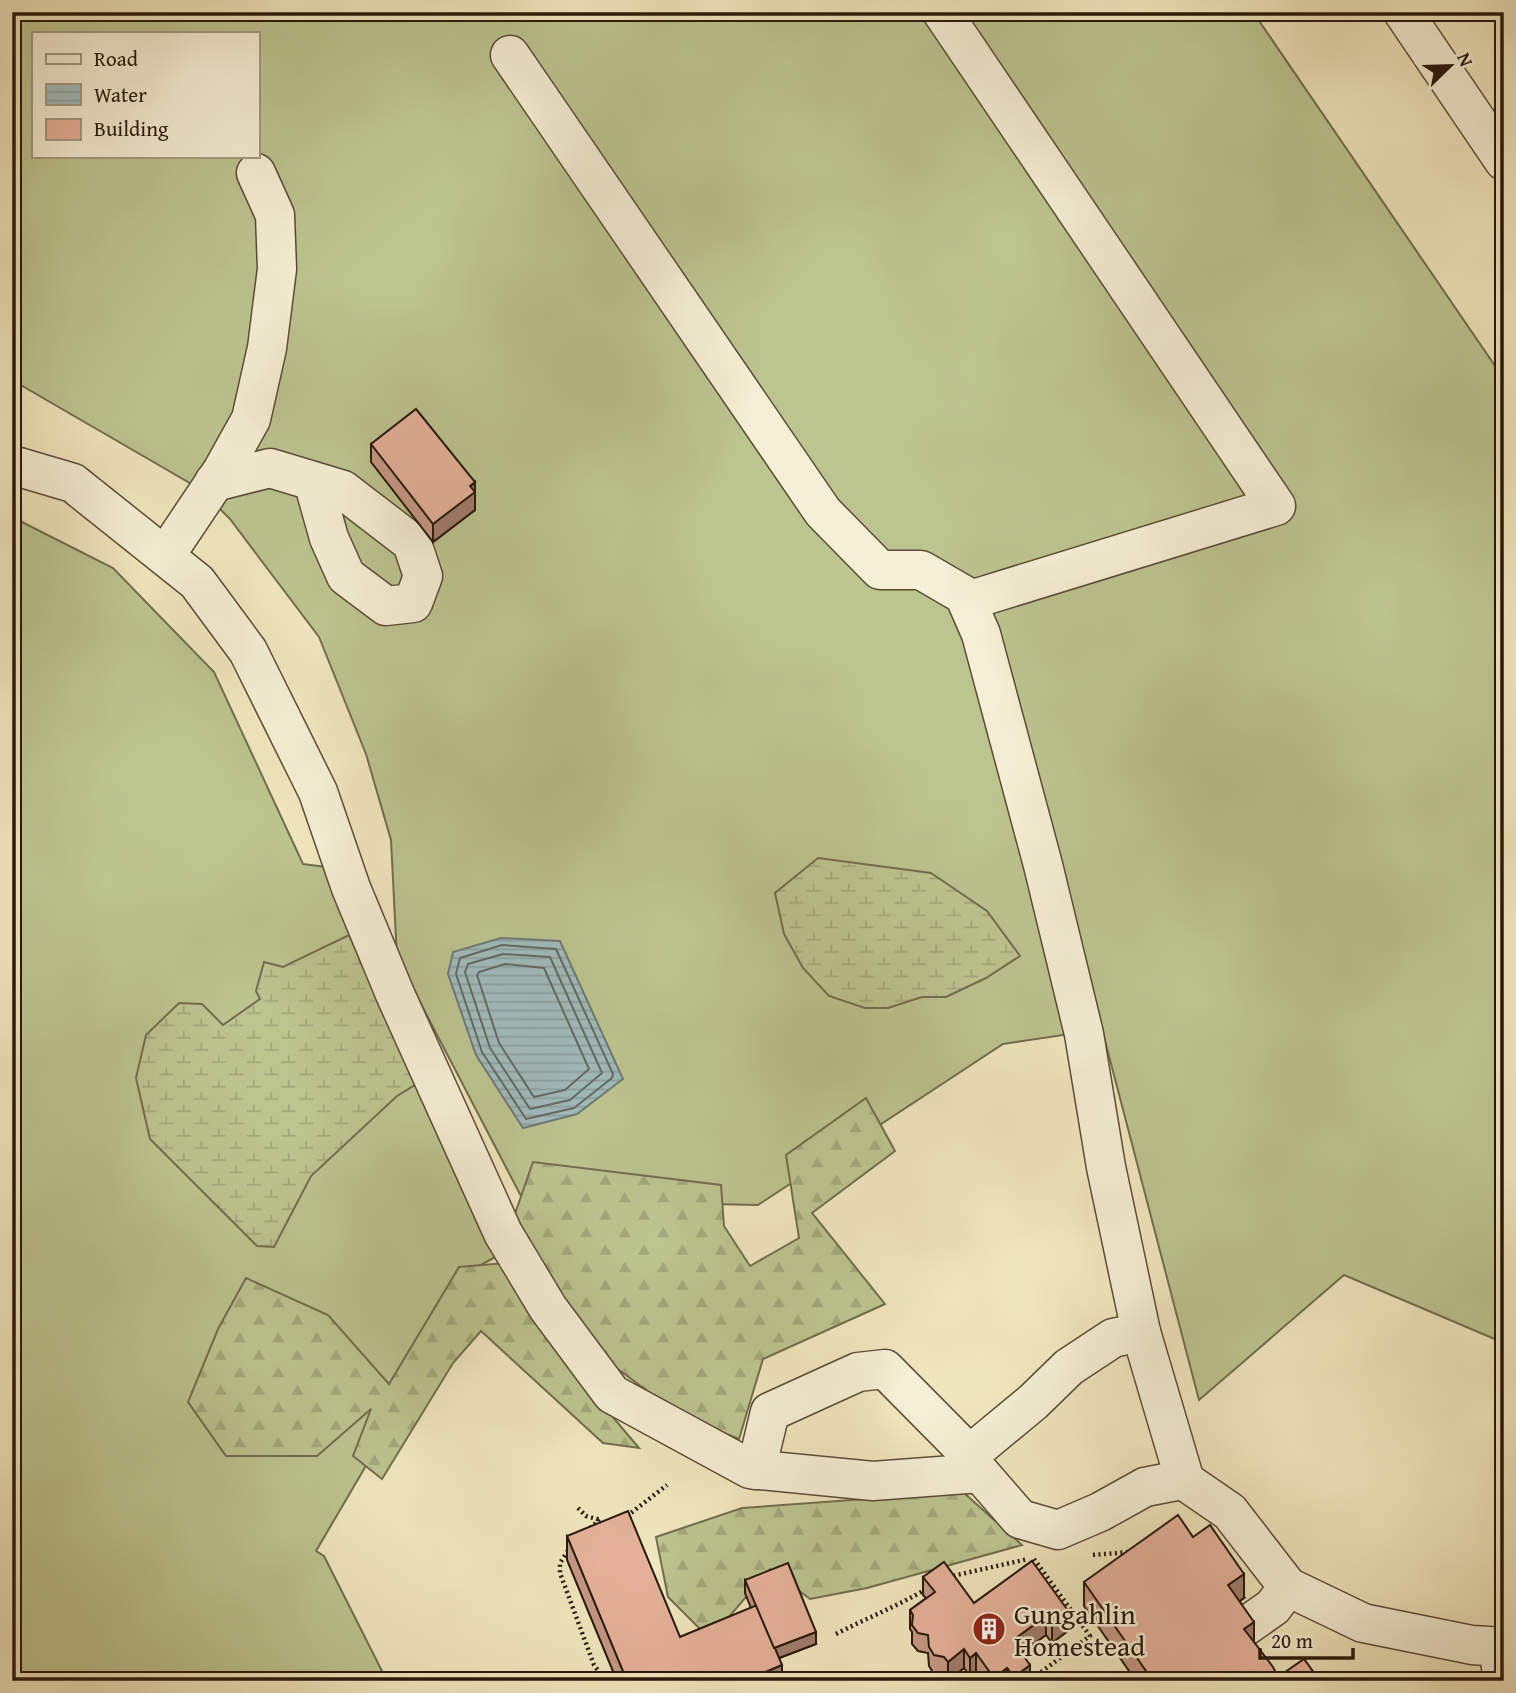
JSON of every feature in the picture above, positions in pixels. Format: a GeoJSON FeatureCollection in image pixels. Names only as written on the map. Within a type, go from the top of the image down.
{"type":"FeatureCollection","features":[{"type":"Feature","properties":{"kind":"street"},"geometry":{"type":"LineString","coordinates":[[942,12],[1276,506],[967,601]]}},
{"type":"Feature","properties":{"kind":"street"},"geometry":{"type":"LineString","coordinates":[[1403,12],[1504,161]]}},
{"type":"Feature","properties":{"kind":"street"},"geometry":{"type":"LineString","coordinates":[[510,55],[824,512],[880,570],[922,570],[964,595],[967,601],[981,634],[1043,865],[1084,1034],[1106,1167],[1141,1332],[1185,1481]]}},
{"type":"Feature","properties":{"kind":"street"},"geometry":{"type":"LineString","coordinates":[[165,556],[214,482],[251,419],[267,348],[277,269],[275,215],[256,173]]}},
{"type":"Feature","properties":{"kind":"street"},"geometry":{"type":"LineString","coordinates":[[12,465],[73,483],[197,582],[248,651],[318,792],[351,888],[503,1233],[548,1308],[612,1394],[750,1469],[873,1481],[972,1464],[1069,1367],[1113,1338],[1141,1332]]}},
{"type":"Feature","properties":{"kind":"street"},"geometry":{"type":"LineString","coordinates":[[214,482],[270,468],[313,481]]}},
{"type":"Feature","properties":{"kind":"street"},"geometry":{"type":"LineString","coordinates":[[756,1470],[770,1412],[858,1372],[885,1369],[1020,1519],[1058,1530],[1145,1487],[1185,1481],[1230,1512],[1288,1587],[1363,1623],[1472,1645],[1501,1659]]}},
{"type":"Feature","properties":{"kind":"street"},"geometry":{"type":"LineString","coordinates":[[1246,1626],[1273,1607],[1288,1587]]}},
{"type":"Feature","properties":{"kind":"path"},"geometry":{"type":"LineString","coordinates":[[616,1519],[627,1516],[667,1485]]}},
{"type":"Feature","properties":{"kind":"path"},"geometry":{"type":"LineString","coordinates":[[578,1508],[586,1516],[603,1520],[585,1532]]}},
{"type":"Feature","properties":{"kind":"path"},"geometry":{"type":"LineString","coordinates":[[573,1543],[560,1563],[560,1573],[594,1665],[606,1681]]}},
{"type":"Feature","properties":{"kind":"path"},"geometry":{"type":"LineString","coordinates":[[1033,1558],[1090,1636],[1037,1675],[1041,1681]]}},
{"type":"Feature","properties":{"kind":"green space"},"geometry":{"type":"Polygon","coordinates":[[[12,12],[1253,12],[1504,379],[1504,1343],[1344,1275],[1199,1400],[997,628],[1070,1034],[1003,1044],[758,1205],[523,1200],[397,958],[391,840],[366,754],[319,637],[230,519],[200,489],[12,380],[12,12]]]}},
{"type":"Feature","properties":{"kind":"green space"},"geometry":{"type":"Polygon","coordinates":[[[12,517],[113,568],[214,672],[303,864],[326,867],[499,1255],[477,1267],[418,1377],[316,1551],[324,1556],[387,1681],[12,1681],[12,517]]]}},
{"type":"Feature","properties":{"kind":"green space"},"geometry":{"type":"Polygon","coordinates":[[[818,858],[931,873],[987,911],[1020,956],[986,978],[946,997],[922,997],[888,1008],[865,1008],[829,996],[803,968],[784,934],[775,893],[818,858]]]}},
{"type":"Feature","properties":{"kind":"green space"},"geometry":{"type":"Polygon","coordinates":[[[349,935],[418,1083],[397,1096],[311,1176],[274,1247],[257,1246],[150,1139],[136,1078],[146,1035],[179,1003],[202,1004],[223,1025],[260,999],[256,991],[264,962],[283,967],[349,935]]]}},
{"type":"Feature","properties":{"kind":"green space"},"geometry":{"type":"Polygon","coordinates":[[[866,1098],[895,1151],[812,1213],[885,1304],[763,1359],[739,1439],[683,1417],[600,1356],[509,1231],[533,1162],[721,1185],[724,1226],[750,1266],[799,1238],[786,1155],[866,1098]]]}},
{"type":"Feature","properties":{"kind":"green space"},"geometry":{"type":"Polygon","coordinates":[[[506,1263],[562,1357],[639,1448],[603,1443],[481,1331],[453,1363],[382,1479],[353,1456],[371,1409],[317,1456],[226,1456],[188,1402],[218,1329],[246,1278],[328,1315],[389,1384],[459,1267],[506,1263]]]}},
{"type":"Feature","properties":{"kind":"green space"},"geometry":{"type":"Polygon","coordinates":[[[963,1492],[1022,1545],[867,1588],[810,1599],[770,1569],[710,1639],[668,1597],[656,1537],[742,1508],[963,1492]]]}},
{"type":"Feature","properties":{"kind":"water"},"geometry":{"type":"Polygon","coordinates":[[[501,938],[560,941],[623,1079],[577,1114],[523,1128],[476,1055],[448,974],[453,952],[501,938]]]}},
{"type":"Feature","properties":{"kind":"building"},"geometry":{"type":"Polygon","coordinates":[[[416,409],[475,482],[470,486],[475,492],[433,524],[371,444],[416,409]]]}},
{"type":"Feature","properties":{"kind":"building"},"geometry":{"type":"Polygon","coordinates":[[[628,1511],[680,1637],[757,1605],[782,1665],[744,1681],[627,1681],[567,1536],[628,1511]]]}},
{"type":"Feature","properties":{"kind":"building"},"geometry":{"type":"Polygon","coordinates":[[[1178,1515],[1193,1537],[1210,1525],[1244,1574],[1228,1585],[1254,1622],[1244,1629],[1278,1677],[1304,1659],[1320,1681],[1153,1681],[1084,1582],[1178,1515]]]}},
{"type":"Feature","properties":{"kind":"building","name":"Gungahlin Homestead"},"geometry":{"type":"Polygon","coordinates":[[[1032,1561],[1069,1612],[1052,1624],[1046,1616],[1016,1638],[1022,1645],[1018,1648],[1030,1665],[1014,1677],[1007,1668],[994,1678],[976,1653],[970,1658],[964,1649],[948,1662],[944,1657],[934,1655],[929,1647],[928,1635],[918,1633],[912,1625],[913,1615],[910,1610],[935,1592],[923,1577],[944,1562],[974,1603],[1032,1561]]]}},
{"type":"Feature","properties":{"kind":"building"},"geometry":{"type":"Polygon","coordinates":[[[788,1563],[816,1632],[774,1648],[745,1580],[788,1563]]]}},
{"type":"Feature","properties":{"kind":"place","name":"Gungahlin Homestead"},"geometry":{"type":"Point","coordinates":[989,1629]}}]}
